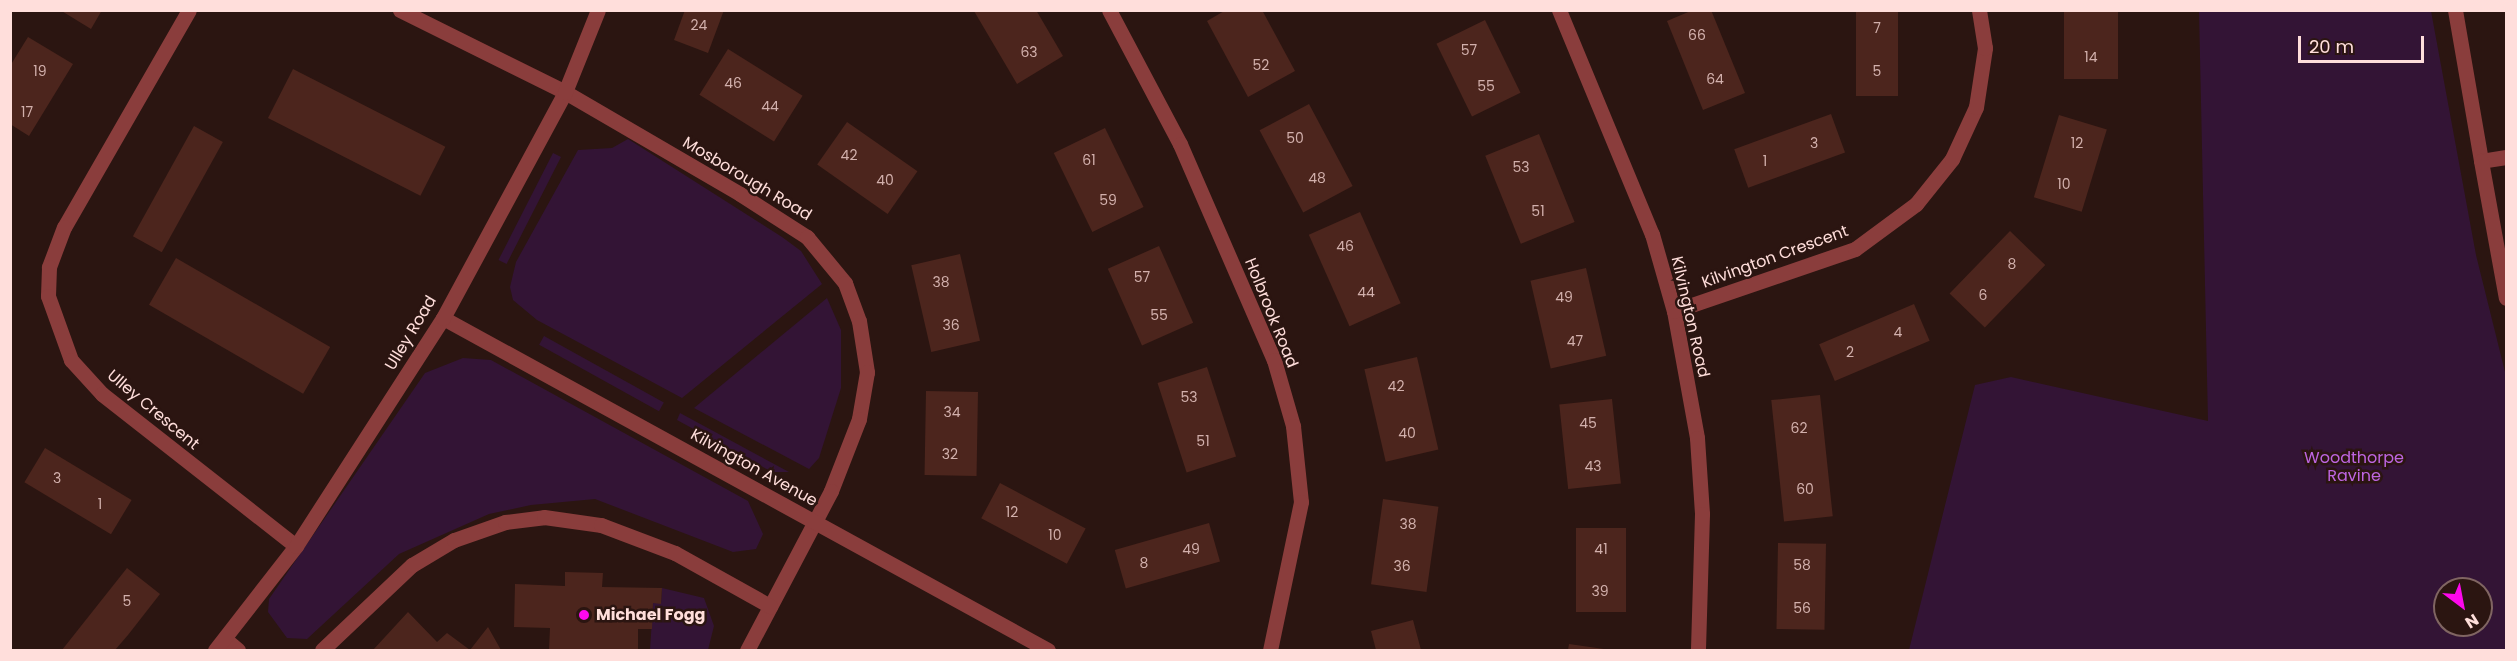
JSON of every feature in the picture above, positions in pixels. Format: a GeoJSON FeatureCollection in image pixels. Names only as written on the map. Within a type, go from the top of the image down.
{"type":"FeatureCollection","features":[{"type":"Feature","properties":{"kind":"street","name":"Ulley Crescent"},"geometry":{"type":"LineString","coordinates":[[189,10],[64,227],[49,267],[48,296],[71,360],[102,394],[296,546]]}},
{"type":"Feature","properties":{"kind":"street"},"geometry":{"type":"LineString","coordinates":[[400,10],[565,92]]}},
{"type":"Feature","properties":{"kind":"street","name":"Ulley Road"},"geometry":{"type":"LineString","coordinates":[[220,645],[296,546],[442,318],[565,92],[598,10]]}},
{"type":"Feature","properties":{"kind":"street","name":"Holbrook Road"},"geometry":{"type":"LineString","coordinates":[[1109,10],[1180,144],[1274,360],[1293,426],[1301,502],[1270,651]]}},
{"type":"Feature","properties":{"kind":"street","name":"Kilvington Road"},"geometry":{"type":"LineString","coordinates":[[1559,10],[1652,234],[1674,311],[1701,492],[1698,651]]}},
{"type":"Feature","properties":{"kind":"street","name":"Kilvington Crescent"},"geometry":{"type":"LineString","coordinates":[[1674,311],[1855,249],[1916,204],[1952,159],[1976,107],[1985,48],[1979,10]]}},
{"type":"Feature","properties":{"kind":"street"},"geometry":{"type":"LineString","coordinates":[[2455,10],[2506,298]]}},
{"type":"Feature","properties":{"kind":"street","name":"Mosborough Road"},"geometry":{"type":"LineString","coordinates":[[565,92],[807,237],[845,283],[859,321],[867,372],[844,464],[747,651]]}},
{"type":"Feature","properties":{"kind":"street"},"geometry":{"type":"LineString","coordinates":[[2481,161],[2506,157]]}},
{"type":"Feature","properties":{"kind":"street","name":"Kilvington Avenue"},"geometry":{"type":"LineString","coordinates":[[442,318],[1048,651]]}},
{"type":"Feature","properties":{"kind":"street"},"geometry":{"type":"LineString","coordinates":[[322,651],[412,566],[474,533],[544,517],[601,525],[675,553],[770,606]]}},
{"type":"Feature","properties":{"kind":"street"},"geometry":{"type":"LineString","coordinates":[[220,645],[238,651]]}},
{"type":"Feature","properties":{"kind":"green space","name":"Woodthorpe Ravine"},"geometry":{"type":"Polygon","coordinates":[[[2199,11],[2431,11],[2476,255],[2506,376],[2506,650],[1909,650],[1975,385],[2011,377],[2208,421],[2199,11]]]}},
{"type":"Feature","properties":{"kind":"green space"},"geometry":{"type":"Polygon","coordinates":[[[628,139],[801,251],[822,284],[682,398],[537,320],[513,300],[510,287],[516,262],[578,150],[612,148],[628,139]]]}},
{"type":"Feature","properties":{"kind":"green space"},"geometry":{"type":"Polygon","coordinates":[[[553,153],[561,157],[507,264],[499,260],[553,153]]]}},
{"type":"Feature","properties":{"kind":"green space"},"geometry":{"type":"Polygon","coordinates":[[[827,298],[841,330],[841,388],[819,458],[809,469],[694,408],[827,298]]]}},
{"type":"Feature","properties":{"kind":"green space"},"geometry":{"type":"Polygon","coordinates":[[[544,336],[664,402],[659,411],[539,345],[544,336]]]}},
{"type":"Feature","properties":{"kind":"green space"},"geometry":{"type":"Polygon","coordinates":[[[463,358],[491,360],[748,501],[763,534],[756,549],[733,552],[595,499],[531,505],[489,514],[399,554],[307,639],[287,638],[268,612],[269,599],[425,373],[463,358]]]}},
{"type":"Feature","properties":{"kind":"green space"},"geometry":{"type":"Polygon","coordinates":[[[680,413],[789,472],[772,472],[677,420],[680,413]]]}},
{"type":"Feature","properties":{"kind":"green space"},"geometry":{"type":"Polygon","coordinates":[[[662,588],[704,598],[714,626],[708,650],[650,650],[653,603],[661,603],[662,588]]]}},
{"type":"Feature","properties":{"kind":"building"},"geometry":{"type":"Polygon","coordinates":[[[60,10],[102,10],[91,29],[60,10]]]}},
{"type":"Feature","properties":{"kind":"building"},"geometry":{"type":"Polygon","coordinates":[[[685,10],[724,10],[708,53],[674,40],[685,10]]]}},
{"type":"Feature","properties":{"kind":"building"},"geometry":{"type":"Polygon","coordinates":[[[1036,10],[1063,56],[1017,84],[974,11],[1036,10]]]}},
{"type":"Feature","properties":{"kind":"building"},"geometry":{"type":"Polygon","coordinates":[[[1226,10],[1262,10],[1295,71],[1248,97],[1207,21],[1226,10]]]}},
{"type":"Feature","properties":{"kind":"building"},"geometry":{"type":"Polygon","coordinates":[[[1693,10],[1711,10],[1745,93],[1703,110],[1667,21],[1693,10]]]}},
{"type":"Feature","properties":{"kind":"building"},"geometry":{"type":"Polygon","coordinates":[[[1856,10],[1898,10],[1898,96],[1856,96],[1856,10]]]}},
{"type":"Feature","properties":{"kind":"building"},"geometry":{"type":"Polygon","coordinates":[[[2064,10],[2118,10],[2118,79],[2064,79],[2064,10]]]}},
{"type":"Feature","properties":{"kind":"building"},"geometry":{"type":"Polygon","coordinates":[[[1485,20],[1521,93],[1472,116],[1436,44],[1485,20]]]}},
{"type":"Feature","properties":{"kind":"building"},"geometry":{"type":"Polygon","coordinates":[[[28,37],[73,64],[29,136],[10,124],[10,66],[28,37]]]}},
{"type":"Feature","properties":{"kind":"building"},"geometry":{"type":"Polygon","coordinates":[[[728,49],[803,96],[774,141],[699,95],[728,49]]]}},
{"type":"Feature","properties":{"kind":"building"},"geometry":{"type":"Polygon","coordinates":[[[293,69],[445,147],[420,196],[268,118],[293,69]]]}},
{"type":"Feature","properties":{"kind":"building"},"geometry":{"type":"Polygon","coordinates":[[[1309,104],[1353,186],[1303,212],[1260,130],[1309,104]]]}},
{"type":"Feature","properties":{"kind":"building"},"geometry":{"type":"Polygon","coordinates":[[[1831,114],[1845,153],[1748,188],[1734,149],[1831,114]]]}},
{"type":"Feature","properties":{"kind":"building"},"geometry":{"type":"Polygon","coordinates":[[[2059,115],[2107,130],[2082,212],[2034,197],[2059,115]]]}},
{"type":"Feature","properties":{"kind":"building"},"geometry":{"type":"Polygon","coordinates":[[[847,122],[917,171],[888,214],[817,165],[847,122]]]}},
{"type":"Feature","properties":{"kind":"building"},"geometry":{"type":"Polygon","coordinates":[[[194,126],[223,142],[162,252],[133,236],[194,126]]]}},
{"type":"Feature","properties":{"kind":"building"},"geometry":{"type":"Polygon","coordinates":[[[1105,128],[1144,207],[1092,232],[1054,153],[1105,128]]]}},
{"type":"Feature","properties":{"kind":"building"},"geometry":{"type":"Polygon","coordinates":[[[1539,134],[1575,222],[1521,244],[1485,156],[1539,134]]]}},
{"type":"Feature","properties":{"kind":"building"},"geometry":{"type":"Polygon","coordinates":[[[1360,212],[1401,303],[1350,326],[1309,235],[1360,212]]]}},
{"type":"Feature","properties":{"kind":"building"},"geometry":{"type":"Polygon","coordinates":[[[2010,231],[2045,265],[1985,328],[1950,294],[2010,231]]]}},
{"type":"Feature","properties":{"kind":"building"},"geometry":{"type":"Polygon","coordinates":[[[1159,246],[1193,323],[1142,346],[1108,269],[1159,246]]]}},
{"type":"Feature","properties":{"kind":"building"},"geometry":{"type":"Polygon","coordinates":[[[960,254],[980,341],[931,352],[911,265],[960,254]]]}},
{"type":"Feature","properties":{"kind":"building"},"geometry":{"type":"Polygon","coordinates":[[[176,258],[330,347],[303,394],[149,305],[176,258]]]}},
{"type":"Feature","properties":{"kind":"building"},"geometry":{"type":"Polygon","coordinates":[[[1586,268],[1606,356],[1551,369],[1530,281],[1586,268]]]}},
{"type":"Feature","properties":{"kind":"building"},"geometry":{"type":"Polygon","coordinates":[[[1914,304],[1930,341],[1835,381],[1819,344],[1914,304]]]}},
{"type":"Feature","properties":{"kind":"building"},"geometry":{"type":"Polygon","coordinates":[[[1417,357],[1438,450],[1386,462],[1364,369],[1417,357]]]}},
{"type":"Feature","properties":{"kind":"building"},"geometry":{"type":"Polygon","coordinates":[[[1207,367],[1236,456],[1187,472],[1158,383],[1207,367]]]}},
{"type":"Feature","properties":{"kind":"building"},"geometry":{"type":"Polygon","coordinates":[[[926,391],[978,392],[977,476],[925,475],[926,391]]]}},
{"type":"Feature","properties":{"kind":"building"},"geometry":{"type":"Polygon","coordinates":[[[1820,395],[1833,516],[1784,521],[1771,400],[1820,395]]]}},
{"type":"Feature","properties":{"kind":"building"},"geometry":{"type":"Polygon","coordinates":[[[1612,399],[1621,484],[1568,489],[1559,405],[1612,399]]]}},
{"type":"Feature","properties":{"kind":"building"},"geometry":{"type":"Polygon","coordinates":[[[45,448],[132,500],[111,534],[24,482],[45,448]]]}},
{"type":"Feature","properties":{"kind":"building"},"geometry":{"type":"Polygon","coordinates":[[[1000,483],[1086,529],[1067,564],[981,518],[1000,483]]]}},
{"type":"Feature","properties":{"kind":"building"},"geometry":{"type":"Polygon","coordinates":[[[1383,499],[1438,507],[1426,592],[1371,584],[1383,499]]]}},
{"type":"Feature","properties":{"kind":"building"},"geometry":{"type":"Polygon","coordinates":[[[1209,523],[1220,561],[1126,588],[1115,550],[1209,523]]]}},
{"type":"Feature","properties":{"kind":"building"},"geometry":{"type":"Polygon","coordinates":[[[1576,528],[1626,528],[1626,612],[1576,612],[1576,528]]]}},
{"type":"Feature","properties":{"kind":"building"},"geometry":{"type":"Polygon","coordinates":[[[1778,543],[1826,544],[1824,630],[1776,629],[1778,543]]]}},
{"type":"Feature","properties":{"kind":"building"},"geometry":{"type":"Polygon","coordinates":[[[127,568],[160,594],[128,635],[115,650],[62,650],[127,568]]]}},
{"type":"Feature","properties":{"kind":"building","name":"Michael Fogg"},"geometry":{"type":"Polygon","coordinates":[[[565,572],[603,573],[602,587],[662,588],[661,604],[653,603],[652,629],[638,629],[638,650],[549,650],[550,628],[514,627],[515,584],[565,586],[565,572]]]}},
{"type":"Feature","properties":{"kind":"building"},"geometry":{"type":"Polygon","coordinates":[[[408,612],[437,642],[447,633],[470,650],[373,650],[408,612]]]}},
{"type":"Feature","properties":{"kind":"building"},"geometry":{"type":"Polygon","coordinates":[[[1413,620],[1421,650],[1376,650],[1371,631],[1413,620]]]}},
{"type":"Feature","properties":{"kind":"building"},"geometry":{"type":"Polygon","coordinates":[[[488,627],[501,650],[470,650],[488,627]]]}},
{"type":"Feature","properties":{"kind":"building"},"geometry":{"type":"Polygon","coordinates":[[[1569,644],[1604,649],[1604,650],[1568,650],[1569,644]]]}},
{"type":"Feature","properties":{"kind":"place","name":"Michael Fogg"},"geometry":{"type":"Point","coordinates":[584,615]}}]}
